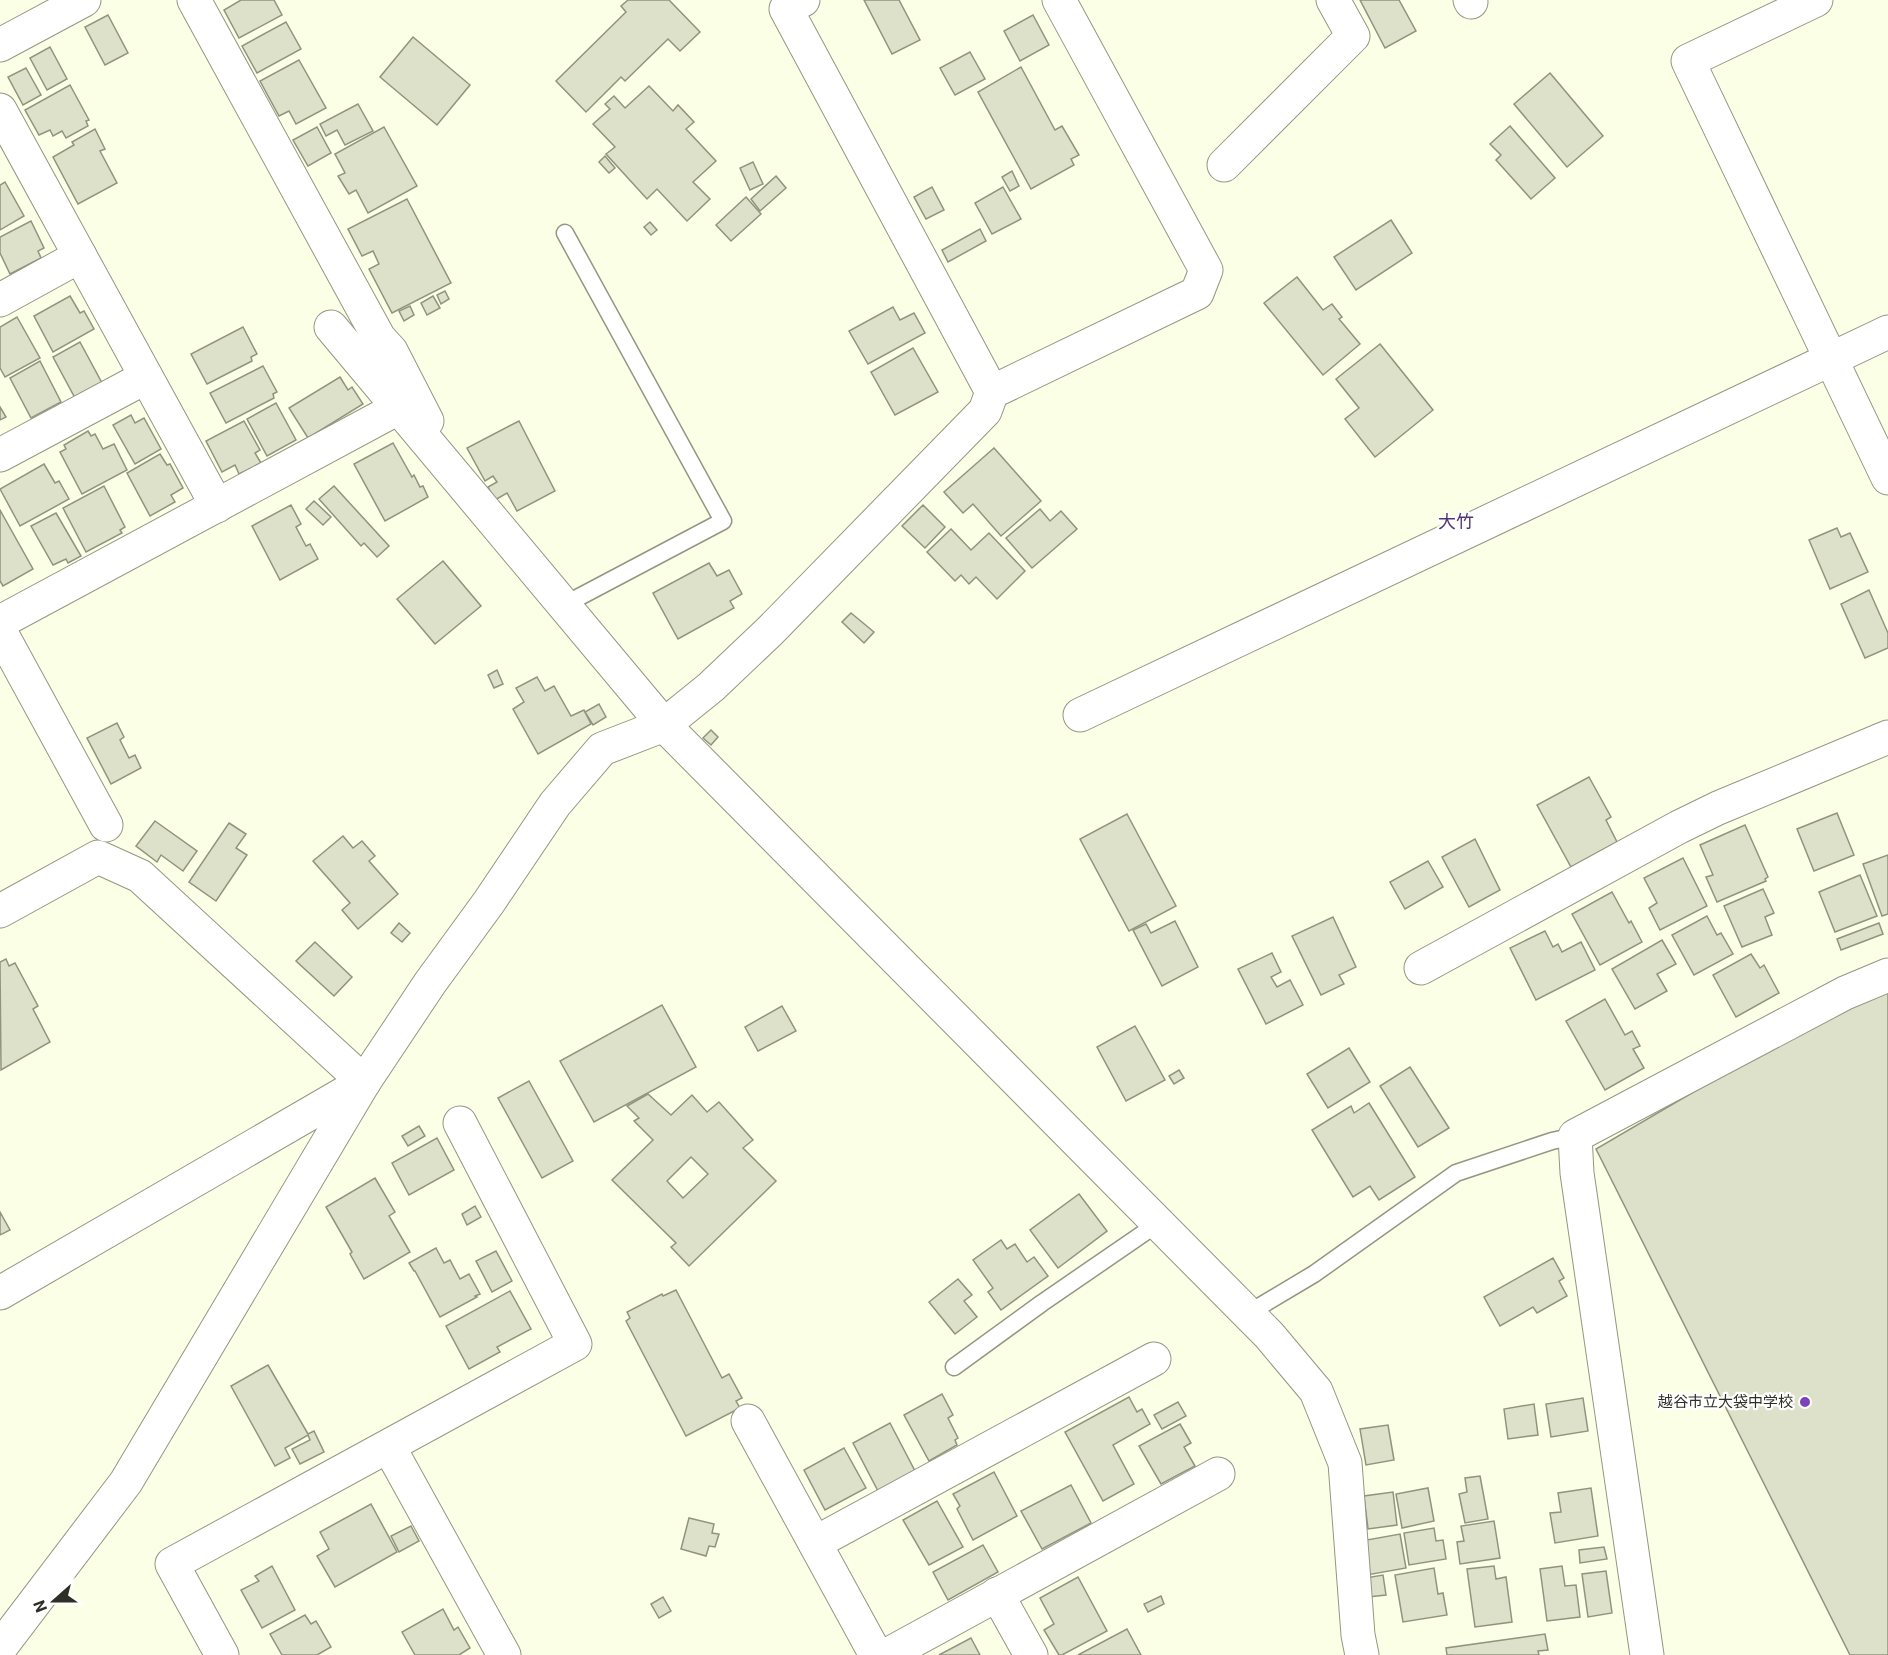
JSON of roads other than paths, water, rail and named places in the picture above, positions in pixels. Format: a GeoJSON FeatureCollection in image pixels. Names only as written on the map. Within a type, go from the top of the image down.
{"type":"FeatureCollection","features":[{"type":"Feature","properties":{"kind":"street"},"geometry":{"type":"LineString","coordinates":[[0,45],[84,0]]}},
{"type":"Feature","properties":{"kind":"street"},"geometry":{"type":"LineString","coordinates":[[194,0],[379,338],[391,351],[456,476]]}},
{"type":"Feature","properties":{"kind":"street"},"geometry":{"type":"LineString","coordinates":[[803,0],[786,9],[992,392]]}},
{"type":"Feature","properties":{"kind":"street"},"geometry":{"type":"LineString","coordinates":[[0,1648],[126,1482],[364,1082],[429,983],[489,902],[555,804],[602,749],[664,724],[711,687],[770,631],[985,411],[992,392],[1197,293],[1206,270],[1059,0]]}},
{"type":"Feature","properties":{"kind":"street"},"geometry":{"type":"LineString","coordinates":[[1224,165],[1353,36],[1333,0]]}},
{"type":"Feature","properties":{"kind":"street"},"geometry":{"type":"LineString","coordinates":[[1816,0],[1688,61],[1888,478]]}},
{"type":"Feature","properties":{"kind":"street"},"geometry":{"type":"LineString","coordinates":[[0,110],[9,149],[80,256],[217,506]]}},
{"type":"Feature","properties":{"kind":"street"},"geometry":{"type":"LineString","coordinates":[[0,300],[80,256]]}},
{"type":"Feature","properties":{"kind":"street"},"geometry":{"type":"LineString","coordinates":[[331,327],[664,724],[1269,1335],[1316,1391],[1345,1463],[1358,1635],[1362,1655]]}},
{"type":"Feature","properties":{"kind":"street"},"geometry":{"type":"LineString","coordinates":[[1080,715],[1888,332]]}},
{"type":"Feature","properties":{"kind":"street"},"geometry":{"type":"LineString","coordinates":[[0,454],[146,377]]}},
{"type":"Feature","properties":{"kind":"street"},"geometry":{"type":"LineString","coordinates":[[0,622],[398,408]]}},
{"type":"Feature","properties":{"kind":"street"},"geometry":{"type":"LineString","coordinates":[[0,631],[106,825]]}},
{"type":"Feature","properties":{"kind":"street"},"geometry":{"type":"LineString","coordinates":[[1421,968],[1678,827],[1888,737]]}},
{"type":"Feature","properties":{"kind":"street"},"geometry":{"type":"LineString","coordinates":[[0,911],[98,857],[140,876],[364,1082]]}},
{"type":"Feature","properties":{"kind":"street"},"geometry":{"type":"LineString","coordinates":[[1647,1655],[1577,1173],[1575,1136],[1845,993],[1888,975]]}},
{"type":"Feature","properties":{"kind":"street"},"geometry":{"type":"LineString","coordinates":[[0,1293],[364,1082]]}},
{"type":"Feature","properties":{"kind":"street"},"geometry":{"type":"LineString","coordinates":[[222,1655],[172,1564],[575,1344],[460,1123]]}},
{"type":"Feature","properties":{"kind":"street"},"geometry":{"type":"LineString","coordinates":[[814,1543],[1154,1359]]}},
{"type":"Feature","properties":{"kind":"street"},"geometry":{"type":"LineString","coordinates":[[748,1421],[876,1655]]}},
{"type":"Feature","properties":{"kind":"street"},"geometry":{"type":"LineString","coordinates":[[389,1447],[504,1655]]}},
{"type":"Feature","properties":{"kind":"street"},"geometry":{"type":"LineString","coordinates":[[887,1655],[1218,1474]]}},
{"type":"Feature","properties":{"kind":"street"},"geometry":{"type":"LineString","coordinates":[[998,1594],[1031,1655]]}},
{"type":"Feature","properties":{"kind":"lane"},"geometry":{"type":"LineString","coordinates":[[564,605],[723,521],[565,233]]}},
{"type":"Feature","properties":{"kind":"lane"},"geometry":{"type":"LineString","coordinates":[[1247,1314],[1314,1274],[1456,1173],[1552,1141],[1575,1136]]}},
{"type":"Feature","properties":{"kind":"lane"},"geometry":{"type":"LineString","coordinates":[[954,1367],[1157,1224]]}},
{"type":"Feature","properties":{"kind":"place","name":"越谷市立大袋中学校"},"geometry":{"type":"Point","coordinates":[1805,1402]}},
{"type":"Feature","properties":{"kind":"district","name":"大竹"},"geometry":{"type":"Point","coordinates":[1456,522]}}]}
